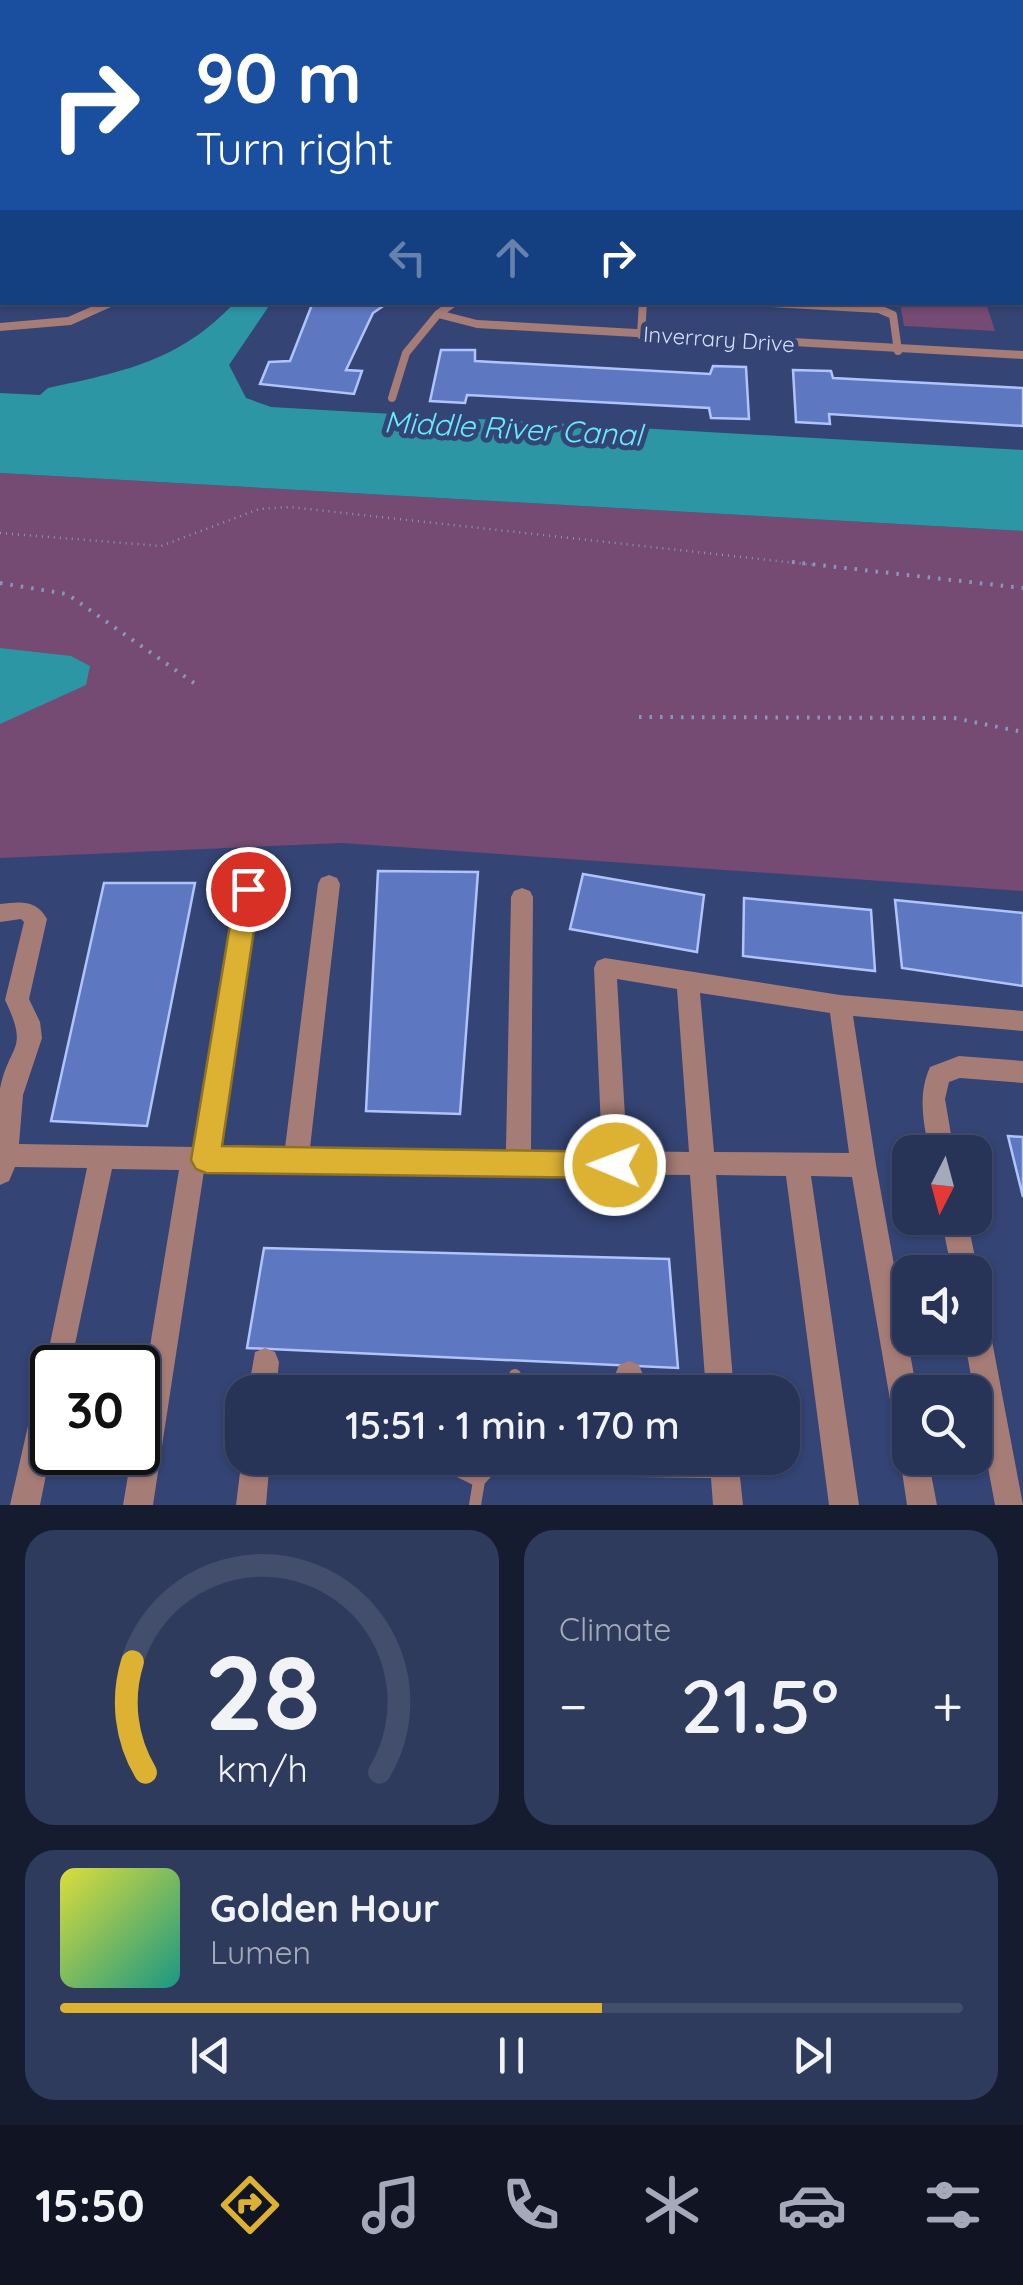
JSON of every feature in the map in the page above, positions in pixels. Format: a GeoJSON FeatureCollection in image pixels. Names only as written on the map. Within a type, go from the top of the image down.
{"type":"FeatureCollection","features":[{"type":"Feature","properties":{"kind":"street"},"geometry":{"type":"LineString","coordinates":[[0,327],[71,322],[109,305]]}},
{"type":"Feature","properties":{"kind":"street"},"geometry":{"type":"LineString","coordinates":[[296,1160],[328,884]]}},
{"type":"Feature","properties":{"kind":"street"},"geometry":{"type":"LineString","coordinates":[[138,1505],[248,889]]}},
{"type":"Feature","properties":{"kind":"street"},"geometry":{"type":"LineString","coordinates":[[518,1163],[522,897]]}},
{"type":"Feature","properties":{"kind":"street"},"geometry":{"type":"LineString","coordinates":[[0,913],[24,910],[36,919],[8,1001],[30,1020],[32,1035],[9,1072],[2,1161],[102,1157],[863,1166]]}},
{"type":"Feature","properties":{"kind":"street"},"geometry":{"type":"LineString","coordinates":[[615,1165],[605,968],[840,1005],[1023,1021]]}},
{"type":"Feature","properties":{"kind":"street"},"geometry":{"type":"LineString","coordinates":[[688,982],[719,1375]]}},
{"type":"Feature","properties":{"kind":"street"},"geometry":{"type":"LineString","coordinates":[[840,1005],[900,1375]]}},
{"type":"Feature","properties":{"kind":"street"},"geometry":{"type":"LineString","coordinates":[[938,1135],[933,1099],[939,1074],[959,1067],[1023,1072]]}},
{"type":"Feature","properties":{"kind":"street"},"geometry":{"type":"LineString","coordinates":[[61,1345],[102,1157]]}},
{"type":"Feature","properties":{"kind":"street"},"geometry":{"type":"LineString","coordinates":[[797,1166],[844,1505]]}},
{"type":"Feature","properties":{"kind":"street"},"geometry":{"type":"LineString","coordinates":[[981,1355],[1010,1505]]}},
{"type":"Feature","properties":{"kind":"street"},"geometry":{"type":"LineString","coordinates":[[264,1375],[266,1362]]}},
{"type":"Feature","properties":{"kind":"street"},"geometry":{"type":"LineString","coordinates":[[26,1505],[32,1475]]}},
{"type":"Feature","properties":{"kind":"street"},"geometry":{"type":"LineString","coordinates":[[251,1505],[254,1475]]}},
{"type":"Feature","properties":{"kind":"street"},"geometry":{"type":"LineString","coordinates":[[725,1475],[728,1505]]}},
{"type":"Feature","properties":{"kind":"street"},"geometry":{"type":"LineString","coordinates":[[917,1475],[922,1505]]}},
{"type":"Feature","properties":{"kind":"lane"},"geometry":{"type":"LineString","coordinates":[[392,398],[406,353],[438,314],[452,305]]}},
{"type":"Feature","properties":{"kind":"lane"},"geometry":{"type":"LineString","coordinates":[[641,334],[642,305]]}},
{"type":"Feature","properties":{"kind":"lane"},"geometry":{"type":"LineString","coordinates":[[806,305],[879,309],[893,315],[898,350]]}},
{"type":"Feature","properties":{"kind":"lane","name":"Inverrary Drive"},"geometry":{"type":"LineString","coordinates":[[438,314],[477,324],[1023,355]]}},
{"type":"Feature","properties":{"kind":"lane"},"geometry":{"type":"LineString","coordinates":[[467,1475],[480,1481]]}},
{"type":"Feature","properties":{"kind":"lane"},"geometry":{"type":"LineString","coordinates":[[475,1505],[480,1481],[485,1475]]}},
{"type":"Feature","properties":{"kind":"path"},"geometry":{"type":"LineString","coordinates":[[0,533],[161,546],[260,509],[290,507],[1023,588]]}},
{"type":"Feature","properties":{"kind":"path"},"geometry":{"type":"LineString","coordinates":[[0,583],[68,594],[194,683]]}},
{"type":"Feature","properties":{"kind":"path"},"geometry":{"type":"LineString","coordinates":[[639,717],[954,718],[1023,732]]}},
{"type":"Feature","properties":{"kind":"shaded area"},"geometry":{"type":"Polygon","coordinates":[[[900,305],[987,305],[995,331],[904,326],[900,305]]]}},
{"type":"Feature","properties":{"kind":"shaded area"},"geometry":{"type":"Polygon","coordinates":[[[0,473],[1023,531],[1023,891],[342,843],[0,858],[0,473]]]}},
{"type":"Feature","properties":{"kind":"water","name":"Middle River Canal"},"geometry":{"type":"Polygon","coordinates":[[[232,305],[270,305],[229,365],[246,398],[271,407],[1023,450],[1023,531],[0,473],[0,393],[40,395],[48,388],[125,369],[172,351],[232,305]]]}},
{"type":"Feature","properties":{"kind":"water"},"geometry":{"type":"Polygon","coordinates":[[[0,648],[71,656],[90,666],[86,685],[0,724],[0,648]]]}},
{"type":"Feature","properties":{"kind":"building"},"geometry":{"type":"Polygon","coordinates":[[[312,305],[385,305],[373,313],[346,370],[362,371],[354,394],[260,384],[269,362],[290,361],[312,305]]]}},
{"type":"Feature","properties":{"kind":"building"},"geometry":{"type":"Polygon","coordinates":[[[441,350],[475,350],[475,361],[710,374],[713,366],[746,367],[749,419],[711,418],[709,408],[467,395],[465,403],[430,401],[441,350]]]}},
{"type":"Feature","properties":{"kind":"building"},"geometry":{"type":"Polygon","coordinates":[[[793,370],[831,371],[833,378],[1023,388],[1023,426],[829,414],[830,424],[796,422],[793,370]]]}},
{"type":"Feature","properties":{"kind":"building"},"geometry":{"type":"Polygon","coordinates":[[[378,871],[478,872],[460,1114],[366,1111],[378,871]]]}},
{"type":"Feature","properties":{"kind":"building"},"geometry":{"type":"Polygon","coordinates":[[[583,874],[704,895],[697,952],[570,929],[583,874]]]}},
{"type":"Feature","properties":{"kind":"building"},"geometry":{"type":"Polygon","coordinates":[[[104,883],[195,883],[147,1126],[51,1121],[104,883]]]}},
{"type":"Feature","properties":{"kind":"building"},"geometry":{"type":"Polygon","coordinates":[[[744,898],[871,910],[875,971],[743,956],[744,898]]]}},
{"type":"Feature","properties":{"kind":"building"},"geometry":{"type":"Polygon","coordinates":[[[895,900],[1023,913],[1023,986],[902,968],[895,900]]]}},
{"type":"Feature","properties":{"kind":"building"},"geometry":{"type":"Polygon","coordinates":[[[1008,1136],[1023,1137],[1023,1197],[1008,1136]]]}},
{"type":"Feature","properties":{"kind":"building"},"geometry":{"type":"Polygon","coordinates":[[[264,1248],[669,1259],[678,1368],[247,1348],[264,1248]]]}},
{"type":"Feature","properties":{"kind":"route"},"geometry":{"type":"LineString","coordinates":[[248,889],[206,1160],[615,1165]]}}]}
